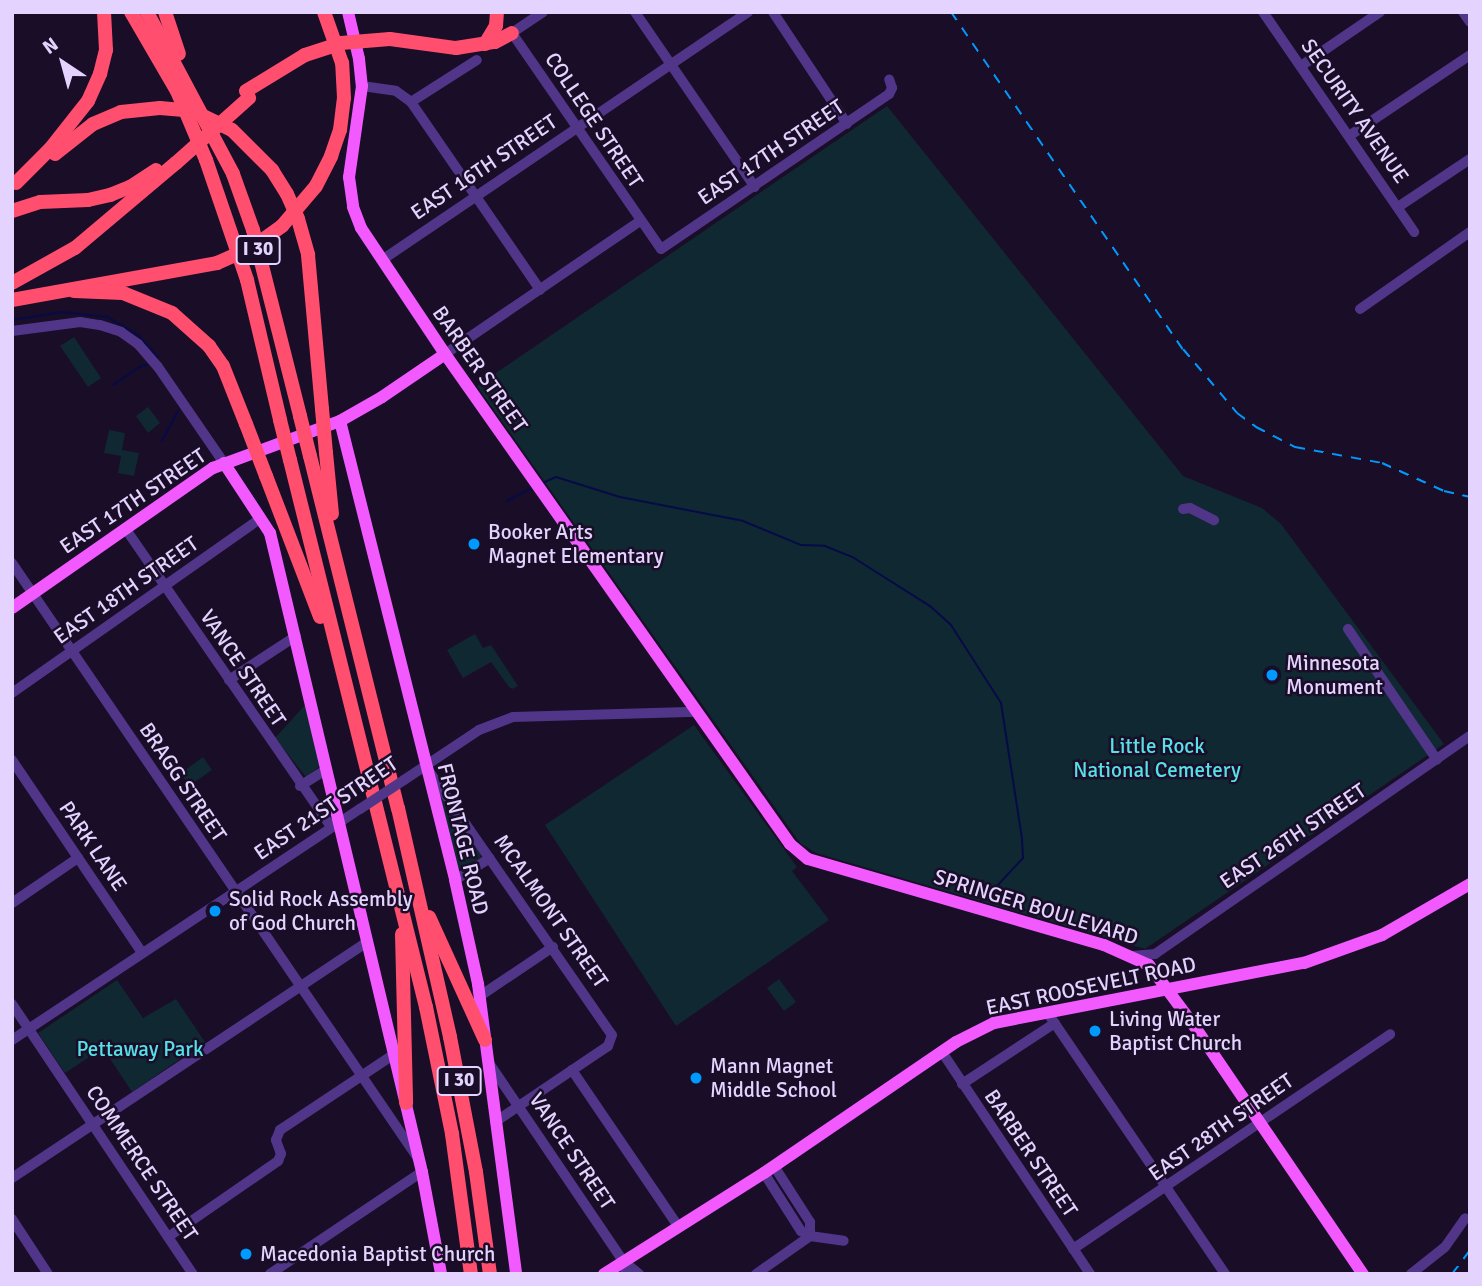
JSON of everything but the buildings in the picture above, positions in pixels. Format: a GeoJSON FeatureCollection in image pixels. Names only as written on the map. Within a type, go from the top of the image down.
{"type":"FeatureCollection","features":[{"type":"Feature","properties":{"kind":"highway"},"geometry":{"type":"LineString","coordinates":[[14,184],[50,149],[88,101],[100,74],[106,50],[104,12]]}},
{"type":"Feature","properties":{"kind":"highway"},"geometry":{"type":"LineString","coordinates":[[124,12],[184,91]]}},
{"type":"Feature","properties":{"kind":"highway","name":"I 30"},"geometry":{"type":"LineString","coordinates":[[131,12],[184,91],[233,174],[253,230],[416,891],[463,1096],[490,1274]]}},
{"type":"Feature","properties":{"kind":"highway","name":"I 30"},"geometry":{"type":"LineString","coordinates":[[147,12],[184,91],[247,280],[400,898],[444,1090],[471,1274]]}},
{"type":"Feature","properties":{"kind":"highway"},"geometry":{"type":"LineString","coordinates":[[165,12],[184,91]]}},
{"type":"Feature","properties":{"kind":"highway"},"geometry":{"type":"LineString","coordinates":[[12,300],[217,263],[253,247],[282,226],[316,186],[340,130],[344,98],[342,63],[324,12]]}},
{"type":"Feature","properties":{"kind":"highway"},"geometry":{"type":"LineString","coordinates":[[485,44],[496,26],[496,13]]}},
{"type":"Feature","properties":{"kind":"highway"},"geometry":{"type":"LineString","coordinates":[[12,283],[75,248],[247,95],[279,70],[305,55],[341,43],[390,39],[456,48],[485,44],[512,33]]}},
{"type":"Feature","properties":{"kind":"highway"},"geometry":{"type":"LineString","coordinates":[[14,184],[93,124],[121,112],[160,108],[193,111],[232,130],[272,170],[298,219],[308,255],[338,575]]}},
{"type":"Feature","properties":{"kind":"highway"},"geometry":{"type":"LineString","coordinates":[[12,211],[40,202],[88,200],[110,195],[147,177],[174,159]]}},
{"type":"Feature","properties":{"kind":"highway"},"geometry":{"type":"LineString","coordinates":[[74,290],[123,293],[172,313],[209,346],[223,366],[346,684]]}},
{"type":"Feature","properties":{"kind":"highway"},"geometry":{"type":"LineString","coordinates":[[416,891],[485,1040]]}},
{"type":"Feature","properties":{"kind":"highway"},"geometry":{"type":"LineString","coordinates":[[400,898],[406,1103]]}},
{"type":"Feature","properties":{"kind":"main road","name":"BARBER STREET"},"geometry":{"type":"LineString","coordinates":[[348,12],[362,86],[350,163],[350,191],[361,228],[445,354],[697,712]]}},
{"type":"Feature","properties":{"kind":"main road","name":"COLLEGE STREET"},"geometry":{"type":"LineString","coordinates":[[496,13],[512,33]]}},
{"type":"Feature","properties":{"kind":"main road","name":"EAST 17TH STREET"},"geometry":{"type":"LineString","coordinates":[[12,608],[197,478],[224,463],[340,421],[382,397],[445,354]]}},
{"type":"Feature","properties":{"kind":"main road","name":"FRONTAGE ROAD"},"geometry":{"type":"LineString","coordinates":[[340,421],[424,765],[455,880],[480,996],[516,1274]]}},
{"type":"Feature","properties":{"kind":"main road"},"geometry":{"type":"LineString","coordinates":[[224,463],[270,533],[326,770],[335,825],[406,1103],[441,1274]]}},
{"type":"Feature","properties":{"kind":"main road","name":"SPRINGER BOULEVARD"},"geometry":{"type":"LineString","coordinates":[[697,712],[790,844],[808,859],[1132,956],[1149,965],[1363,1274]]}},
{"type":"Feature","properties":{"kind":"main road","name":"EAST ROOSEVELT ROAD"},"geometry":{"type":"LineString","coordinates":[[604,1274],[624,1268],[678,1226],[769,1169],[942,1052],[994,1023],[1293,966],[1332,954],[1406,923],[1470,884]]}},
{"type":"Feature","properties":{"kind":"street"},"geometry":{"type":"LineString","coordinates":[[512,33],[543,12]]}},
{"type":"Feature","properties":{"kind":"street"},"geometry":{"type":"LineString","coordinates":[[635,12],[755,187]]}},
{"type":"Feature","properties":{"kind":"street","name":"EAST 16TH STREET"},"geometry":{"type":"LineString","coordinates":[[382,260],[748,12]]}},
{"type":"Feature","properties":{"kind":"street"},"geometry":{"type":"LineString","coordinates":[[773,12],[847,124]]}},
{"type":"Feature","properties":{"kind":"street","name":"SECURITY AVENUE"},"geometry":{"type":"LineString","coordinates":[[1263,12],[1414,232]]}},
{"type":"Feature","properties":{"kind":"street"},"geometry":{"type":"LineString","coordinates":[[1301,66],[1380,12]]}},
{"type":"Feature","properties":{"kind":"street"},"geometry":{"type":"LineString","coordinates":[[1463,12],[1470,22]]}},
{"type":"Feature","properties":{"kind":"street","name":"COLLEGE STREET"},"geometry":{"type":"LineString","coordinates":[[512,33],[661,249]]}},
{"type":"Feature","properties":{"kind":"street"},"geometry":{"type":"LineString","coordinates":[[1349,136],[1470,55]]}},
{"type":"Feature","properties":{"kind":"street"},"geometry":{"type":"LineString","coordinates":[[411,102],[477,60]]}},
{"type":"Feature","properties":{"kind":"street","name":"EAST 17TH STREET"},"geometry":{"type":"LineString","coordinates":[[661,249],[889,94],[892,88],[889,79]]}},
{"type":"Feature","properties":{"kind":"street"},"geometry":{"type":"LineString","coordinates":[[362,86],[391,90],[411,102],[540,290]]}},
{"type":"Feature","properties":{"kind":"street"},"geometry":{"type":"LineString","coordinates":[[1398,206],[1470,159]]}},
{"type":"Feature","properties":{"kind":"street","name":"EAST 17TH STREET"},"geometry":{"type":"LineString","coordinates":[[445,354],[640,221]]}},
{"type":"Feature","properties":{"kind":"street"},"geometry":{"type":"LineString","coordinates":[[1360,309],[1470,232]]}},
{"type":"Feature","properties":{"kind":"street"},"geometry":{"type":"LineString","coordinates":[[12,331],[80,322],[121,332],[145,351],[158,367],[224,463]]}},
{"type":"Feature","properties":{"kind":"street"},"geometry":{"type":"LineString","coordinates":[[1182,509],[1193,509],[1214,520]]}},
{"type":"Feature","properties":{"kind":"street","name":"EAST 18TH STREET"},"geometry":{"type":"LineString","coordinates":[[12,693],[261,518]]}},
{"type":"Feature","properties":{"kind":"street","name":"VANCE STREET"},"geometry":{"type":"LineString","coordinates":[[125,528],[300,786],[335,825]]}},
{"type":"Feature","properties":{"kind":"street","name":"BRAGG STREET"},"geometry":{"type":"LineString","coordinates":[[12,563],[420,1166]]}},
{"type":"Feature","properties":{"kind":"street"},"geometry":{"type":"LineString","coordinates":[[1348,629],[1437,760]]}},
{"type":"Feature","properties":{"kind":"street"},"geometry":{"type":"LineString","coordinates":[[229,680],[296,636]]}},
{"type":"Feature","properties":{"kind":"street","name":"EAST 21ST STREET"},"geometry":{"type":"LineString","coordinates":[[12,1040],[479,730],[513,717],[697,712]]}},
{"type":"Feature","properties":{"kind":"street","name":"EAST 26TH STREET"},"geometry":{"type":"LineString","coordinates":[[1132,956],[1155,954],[1470,736]]}},
{"type":"Feature","properties":{"kind":"street","name":"PARK LANE"},"geometry":{"type":"LineString","coordinates":[[12,760],[16,774],[78,858],[142,953]]}},
{"type":"Feature","properties":{"kind":"street","name":"MCALMONT STREET"},"geometry":{"type":"LineString","coordinates":[[424,765],[553,947],[612,1037],[608,1046],[570,1072]]}},
{"type":"Feature","properties":{"kind":"street"},"geometry":{"type":"LineString","coordinates":[[300,786],[326,770]]}},
{"type":"Feature","properties":{"kind":"street"},"geometry":{"type":"LineString","coordinates":[[12,903],[78,858]]}},
{"type":"Feature","properties":{"kind":"street"},"geometry":{"type":"LineString","coordinates":[[455,880],[490,858]]}},
{"type":"Feature","properties":{"kind":"street"},"geometry":{"type":"LineString","coordinates":[[12,1178],[298,985],[367,942]]}},
{"type":"Feature","properties":{"kind":"street"},"geometry":{"type":"LineString","coordinates":[[480,996],[553,947]]}},
{"type":"Feature","properties":{"kind":"street","name":"COMMERCE STREET"},"geometry":{"type":"LineString","coordinates":[[12,1004],[193,1274]]}},
{"type":"Feature","properties":{"kind":"street"},"geometry":{"type":"LineString","coordinates":[[1047,1012],[1225,1274]]}},
{"type":"Feature","properties":{"kind":"street"},"geometry":{"type":"LineString","coordinates":[[962,1084],[1055,1023]]}},
{"type":"Feature","properties":{"kind":"street","name":"EAST 28TH STREET"},"geometry":{"type":"LineString","coordinates":[[1073,1250],[1261,1125],[1390,1034]]}},
{"type":"Feature","properties":{"kind":"street","name":"BARBER STREET"},"geometry":{"type":"LineString","coordinates":[[942,1052],[1090,1274]]}},
{"type":"Feature","properties":{"kind":"street"},"geometry":{"type":"LineString","coordinates":[[168,1237],[278,1161],[281,1154],[276,1140],[280,1130],[393,1055]]}},
{"type":"Feature","properties":{"kind":"street","name":"VANCE STREET"},"geometry":{"type":"LineString","coordinates":[[488,1062],[624,1268],[639,1274]]}},
{"type":"Feature","properties":{"kind":"street"},"geometry":{"type":"LineString","coordinates":[[495,1122],[570,1072],[678,1226]]}},
{"type":"Feature","properties":{"kind":"street"},"geometry":{"type":"LineString","coordinates":[[270,1274],[420,1166]]}},
{"type":"Feature","properties":{"kind":"street"},"geometry":{"type":"LineString","coordinates":[[769,1169],[801,1231],[810,1236],[844,1241]]}},
{"type":"Feature","properties":{"kind":"street"},"geometry":{"type":"LineString","coordinates":[[1410,1274],[1453,1238],[1465,1218]]}},
{"type":"Feature","properties":{"kind":"street"},"geometry":{"type":"LineString","coordinates":[[12,1219],[48,1274]]}},
{"type":"Feature","properties":{"kind":"street"},"geometry":{"type":"LineString","coordinates":[[756,1274],[810,1236]]}},
{"type":"Feature","properties":{"kind":"green space","name":"Little Rock National Cemetery"},"geometry":{"type":"Polygon","coordinates":[[[887,106],[1183,476],[1262,508],[1281,524],[1444,744],[1145,949],[816,853],[800,843],[477,386],[887,106]]]}},
{"type":"Feature","properties":{"kind":"green space"},"geometry":{"type":"Polygon","coordinates":[[[74,337],[101,378],[88,387],[60,346],[74,337]]]}},
{"type":"Feature","properties":{"kind":"green space"},"geometry":{"type":"Polygon","coordinates":[[[148,407],[160,423],[148,433],[136,416],[148,407]]]}},
{"type":"Feature","properties":{"kind":"green space"},"geometry":{"type":"Polygon","coordinates":[[[109,430],[125,433],[122,450],[139,453],[134,476],[118,473],[121,456],[104,453],[109,430]]]}},
{"type":"Feature","properties":{"kind":"green space"},"geometry":{"type":"Polygon","coordinates":[[[475,634],[483,648],[491,645],[518,686],[512,689],[509,687],[491,662],[463,678],[447,650],[475,634]]]}},
{"type":"Feature","properties":{"kind":"green space"},"geometry":{"type":"Polygon","coordinates":[[[305,705],[320,766],[306,777],[275,738],[305,705]]]}},
{"type":"Feature","properties":{"kind":"green space"},"geometry":{"type":"Polygon","coordinates":[[[694,725],[797,867],[792,871],[829,920],[676,1026],[545,825],[694,725]]]}},
{"type":"Feature","properties":{"kind":"green space"},"geometry":{"type":"Polygon","coordinates":[[[203,757],[212,770],[189,786],[181,773],[203,757]]]}},
{"type":"Feature","properties":{"kind":"green space"},"geometry":{"type":"Polygon","coordinates":[[[442,797],[480,853],[481,857],[461,869],[457,867],[439,798],[442,797]]]}},
{"type":"Feature","properties":{"kind":"green space"},"geometry":{"type":"Polygon","coordinates":[[[779,979],[796,1002],[784,1011],[767,988],[779,979]]]}},
{"type":"Feature","properties":{"kind":"green space","name":"Pettaway Park"},"geometry":{"type":"Polygon","coordinates":[[[117,980],[143,1018],[176,999],[205,1042],[132,1092],[103,1048],[65,1073],[38,1033],[117,980]]]}},
{"type":"Feature","properties":{"kind":"waterway"},"geometry":{"type":"LineString","coordinates":[[12,320],[62,312],[108,317],[138,335],[158,358]]}},
{"type":"Feature","properties":{"kind":"waterway"},"geometry":{"type":"LineString","coordinates":[[113,385],[141,366],[147,365]]}},
{"type":"Feature","properties":{"kind":"waterway"},"geometry":{"type":"LineString","coordinates":[[162,441],[178,411]]}},
{"type":"Feature","properties":{"kind":"waterway"},"geometry":{"type":"LineString","coordinates":[[542,483],[556,477],[620,497],[743,521],[801,545],[825,546],[854,558],[930,606],[951,625],[1001,703],[1022,839],[1023,858],[984,900]]}},
{"type":"Feature","properties":{"kind":"waterway"},"geometry":{"type":"LineString","coordinates":[[507,501],[531,488]]}},
{"type":"Feature","properties":{"kind":"railway"},"geometry":{"type":"LineString","coordinates":[[951,12],[1183,349],[1237,413],[1256,427],[1295,447],[1382,463],[1444,491],[1470,497]]}},
{"type":"Feature","properties":{"kind":"railway"},"geometry":{"type":"LineString","coordinates":[[1452,1274],[1470,1250]]}},
{"type":"Feature","properties":{"kind":"place","name":"Booker Arts Magnet Elementary"},"geometry":{"type":"Point","coordinates":[474,544]}},
{"type":"Feature","properties":{"kind":"place","name":"Minnesota Monument"},"geometry":{"type":"Point","coordinates":[1272,675]}},
{"type":"Feature","properties":{"kind":"place","name":"Solid Rock Assembly of God Church"},"geometry":{"type":"Point","coordinates":[215,911]}},
{"type":"Feature","properties":{"kind":"place","name":"Living Water Baptist Church"},"geometry":{"type":"Point","coordinates":[1095,1031]}},
{"type":"Feature","properties":{"kind":"place","name":"Mann Magnet Middle School"},"geometry":{"type":"Point","coordinates":[696,1078]}},
{"type":"Feature","properties":{"kind":"place","name":"Macedonia Baptist Church"},"geometry":{"type":"Point","coordinates":[246,1254]}}]}
